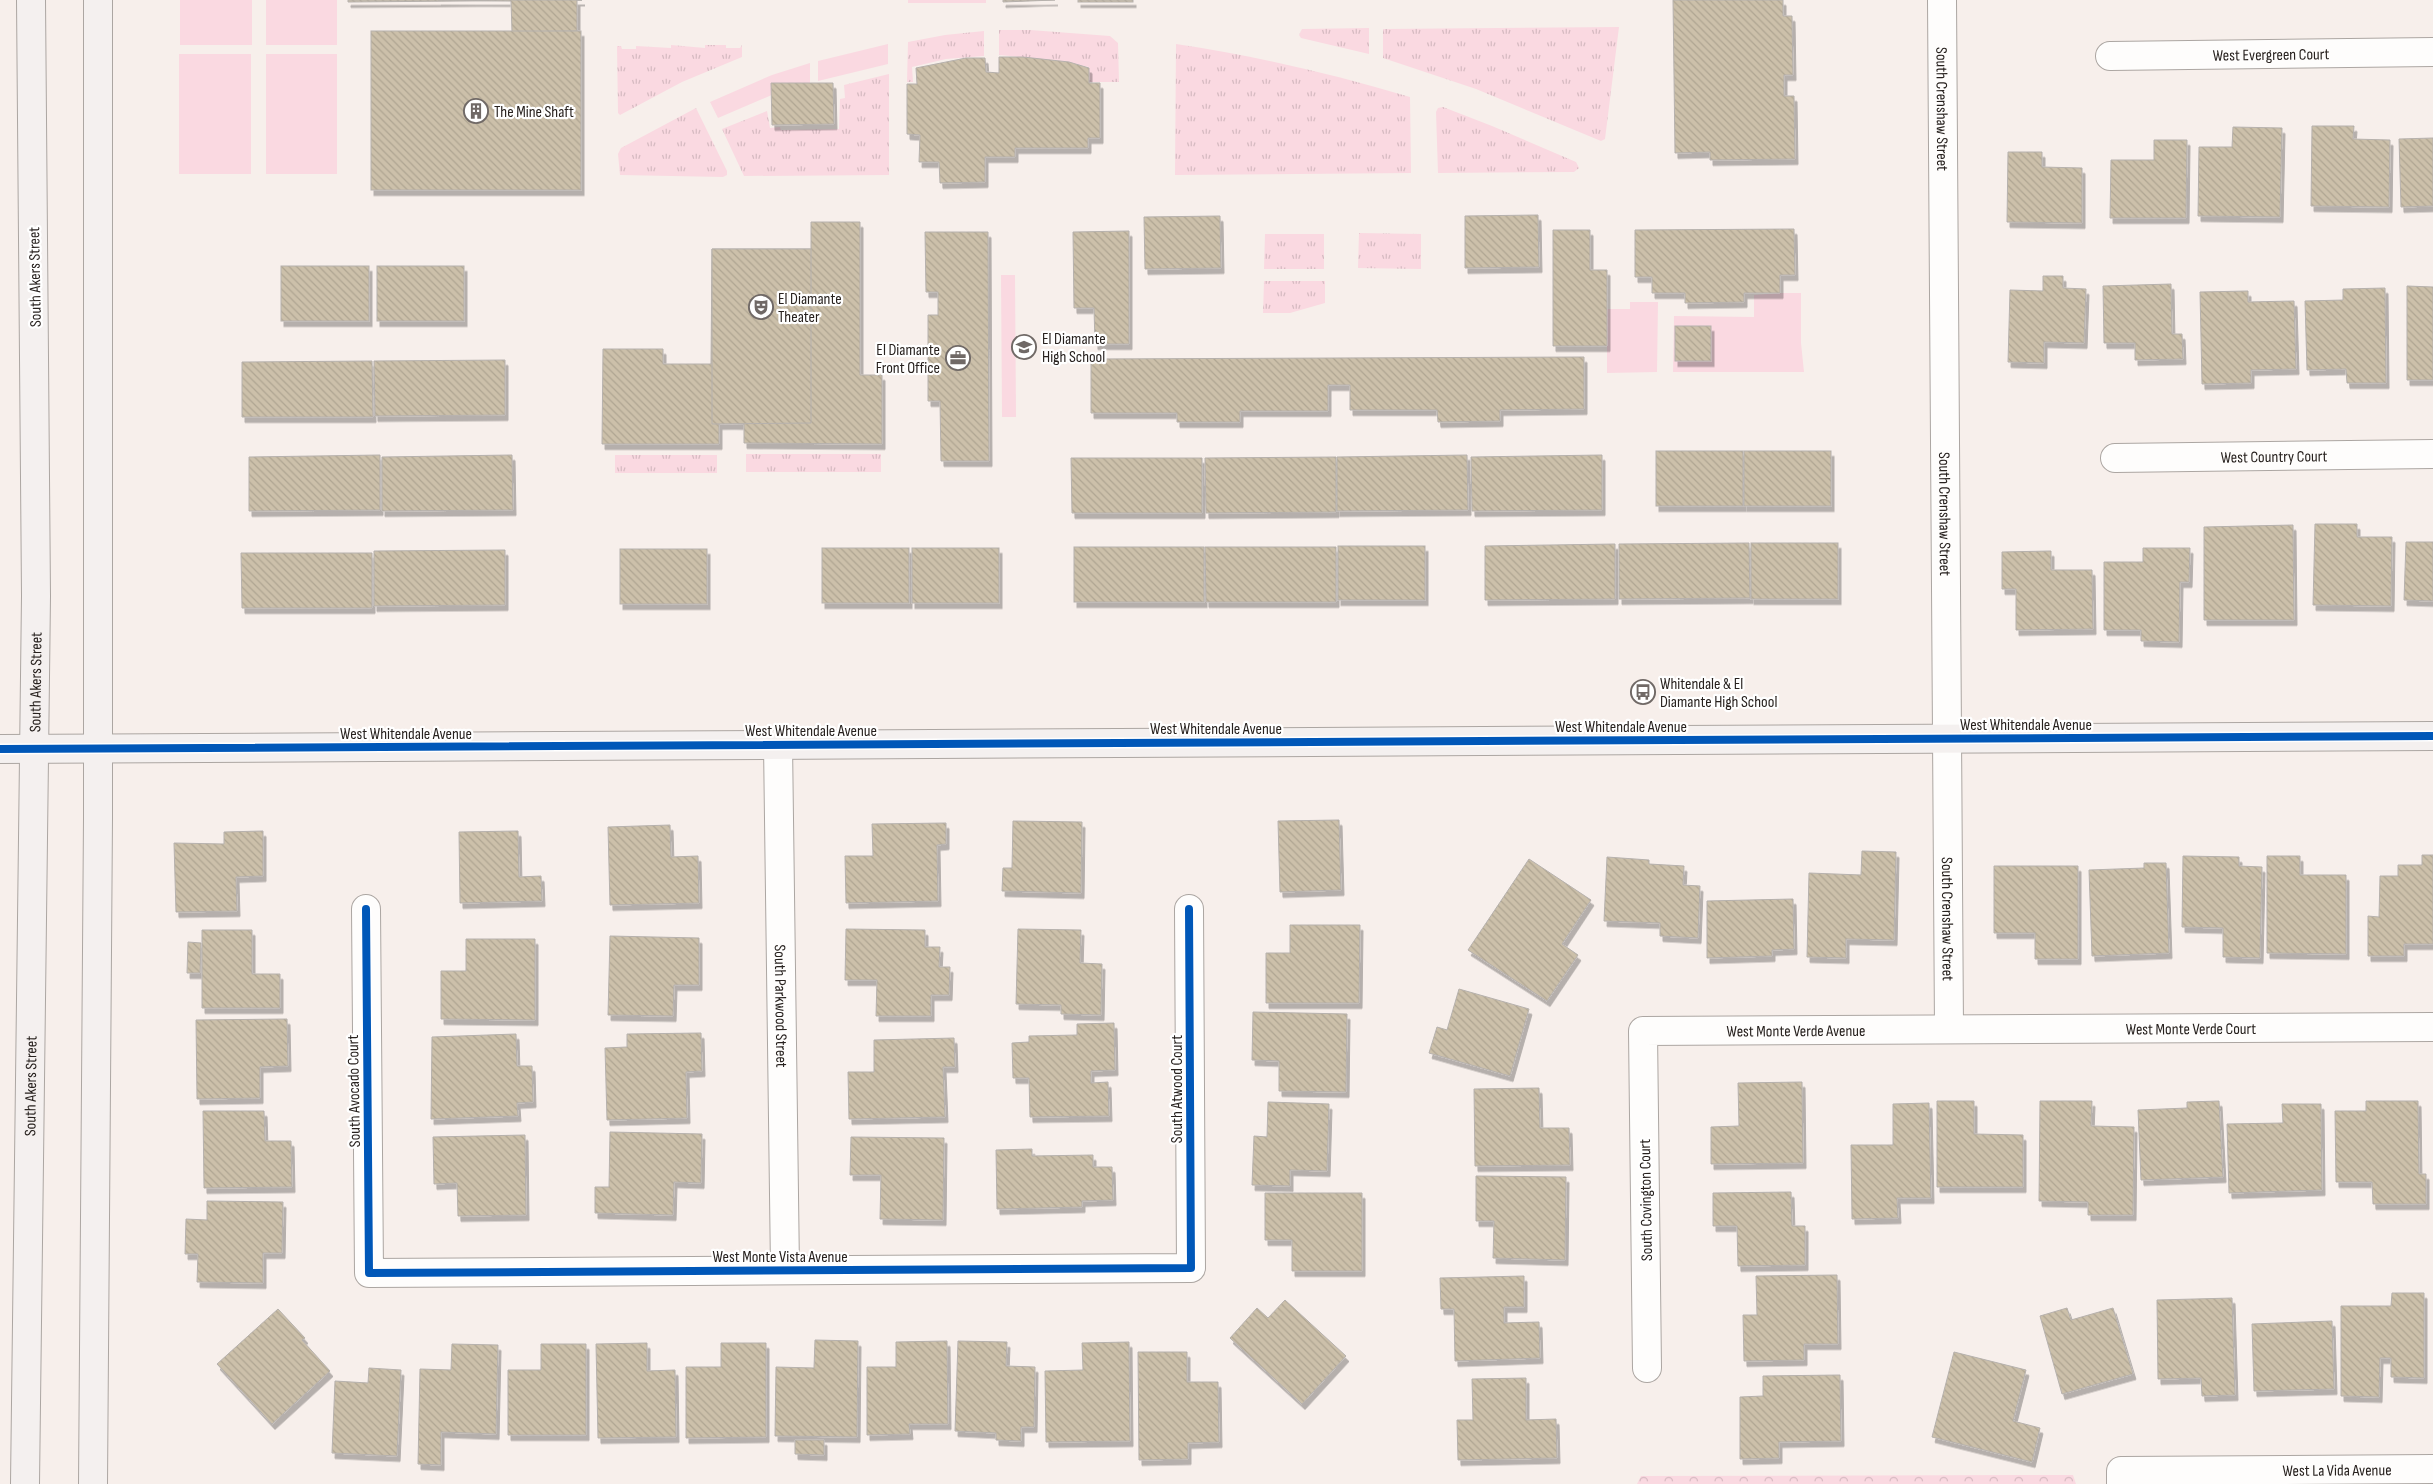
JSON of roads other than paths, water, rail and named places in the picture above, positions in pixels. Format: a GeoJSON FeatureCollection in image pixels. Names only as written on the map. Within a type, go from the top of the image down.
{"type":"FeatureCollection","features":[{"type":"Feature","properties":{"kind":"main road","name":"South Akers Street"},"geometry":{"type":"LineString","coordinates":[[25,1484],[34,750],[35,351],[31,0]]}},
{"type":"Feature","properties":{"kind":"main road"},"geometry":{"type":"LineString","coordinates":[[93,1484],[97,750],[98,0]]}},
{"type":"Feature","properties":{"kind":"main road","name":"West Whitendale Avenue"},"geometry":{"type":"LineString","coordinates":[[0,749],[97,750],[778,744],[2433,736]]}},
{"type":"Feature","properties":{"kind":"street","name":"South Crenshaw Street"},"geometry":{"type":"LineString","coordinates":[[1942,0],[1949,1028]]}},
{"type":"Feature","properties":{"kind":"street","name":"West Evergreen Court"},"geometry":{"type":"LineString","coordinates":[[2110,56],[2433,52]]}},
{"type":"Feature","properties":{"kind":"street","name":"West Country Court"},"geometry":{"type":"LineString","coordinates":[[2115,458],[2433,454]]}},
{"type":"Feature","properties":{"kind":"street","name":"South Parkwood Street"},"geometry":{"type":"LineString","coordinates":[[778,744],[786,1269]]}},
{"type":"Feature","properties":{"kind":"street","name":"South Avocado Court"},"geometry":{"type":"LineString","coordinates":[[366,909],[369,1273]]}},
{"type":"Feature","properties":{"kind":"street","name":"South Atwood Court"},"geometry":{"type":"LineString","coordinates":[[1189,909],[1191,1268]]}},
{"type":"Feature","properties":{"kind":"street","name":"West Monte Verde Court"},"geometry":{"type":"LineString","coordinates":[[1949,1028],[2433,1027]]}},
{"type":"Feature","properties":{"kind":"street","name":"West Monte Verde Avenue"},"geometry":{"type":"LineString","coordinates":[[1643,1031],[1949,1028]]}},
{"type":"Feature","properties":{"kind":"street","name":"South Covington Court"},"geometry":{"type":"LineString","coordinates":[[1643,1031],[1647,1368]]}},
{"type":"Feature","properties":{"kind":"street","name":"West Monte Vista Avenue"},"geometry":{"type":"LineString","coordinates":[[369,1273],[1191,1268]]}},
{"type":"Feature","properties":{"kind":"street","name":"West La Vida Avenue"},"geometry":{"type":"LineString","coordinates":[[2121,1478],[2433,1470]]}},
{"type":"Feature","properties":{"kind":"place","name":"The Mine Shaft"},"geometry":{"type":"Point","coordinates":[476,111]}},
{"type":"Feature","properties":{"kind":"place","name":"El Diamante Theater"},"geometry":{"type":"Point","coordinates":[761,307]}},
{"type":"Feature","properties":{"kind":"place","name":"El Diamante High School"},"geometry":{"type":"Point","coordinates":[1024,347]}},
{"type":"Feature","properties":{"kind":"place","name":"El Diamante Front Office"},"geometry":{"type":"Point","coordinates":[958,358]}},
{"type":"Feature","properties":{"kind":"place","name":"Whitendale & El Diamante High School"},"geometry":{"type":"Point","coordinates":[1643,692]}}]}
